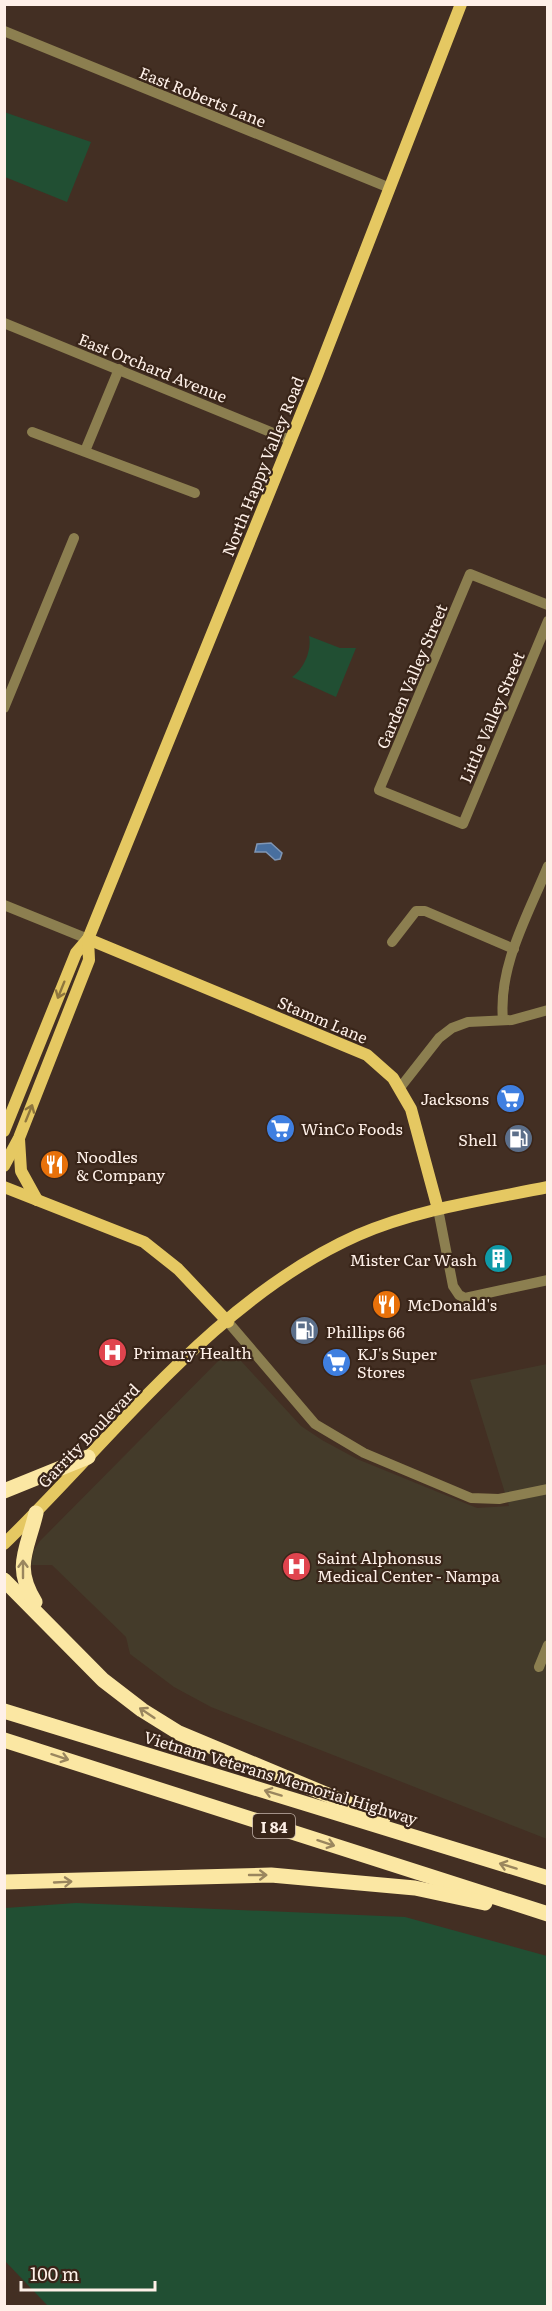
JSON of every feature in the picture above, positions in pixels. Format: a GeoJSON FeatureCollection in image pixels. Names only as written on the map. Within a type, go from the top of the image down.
{"type":"FeatureCollection","features":[{"type":"Feature","properties":{"kind":"highway"},"geometry":{"type":"LineString","coordinates":[[4,1491],[88,1457]]}},
{"type":"Feature","properties":{"kind":"highway"},"geometry":{"type":"LineString","coordinates":[[36,1514],[22,1568],[24,1584],[46,1620]]}},
{"type":"Feature","properties":{"kind":"highway"},"geometry":{"type":"LineString","coordinates":[[4,1580],[103,1680],[142,1710],[179,1733],[469,1854]]}},
{"type":"Feature","properties":{"kind":"highway","name":"Vietnam Veterans Memorial Highway"},"geometry":{"type":"LineString","coordinates":[[4,1711],[548,1878]]}},
{"type":"Feature","properties":{"kind":"highway","name":"I 84"},"geometry":{"type":"LineString","coordinates":[[4,1740],[546,1914]]}},
{"type":"Feature","properties":{"kind":"highway"},"geometry":{"type":"LineString","coordinates":[[4,1882],[271,1875],[415,1888],[546,1914]]}},
{"type":"Feature","properties":{"kind":"main road","name":"North Happy Valley Road"},"geometry":{"type":"LineString","coordinates":[[4,1131],[76,953],[88,939],[290,440],[462,4]]}},
{"type":"Feature","properties":{"kind":"main road","name":"North Happy Valley Road"},"geometry":{"type":"LineString","coordinates":[[4,1166],[19,1138],[89,960],[88,939]]}},
{"type":"Feature","properties":{"kind":"main road","name":"Stamm Lane"},"geometry":{"type":"LineString","coordinates":[[88,939],[368,1055],[393,1078],[411,1109],[438,1209]]}},
{"type":"Feature","properties":{"kind":"main road"},"geometry":{"type":"LineString","coordinates":[[19,1138],[21,1171],[37,1200]]}},
{"type":"Feature","properties":{"kind":"main road"},"geometry":{"type":"LineString","coordinates":[[4,1187],[144,1242],[178,1269],[228,1322]]}},
{"type":"Feature","properties":{"kind":"main road","name":"Garrity Boulevard"},"geometry":{"type":"LineString","coordinates":[[4,1544],[36,1514],[88,1457],[178,1366],[266,1288],[324,1252],[359,1235],[438,1209],[548,1187]]}},
{"type":"Feature","properties":{"kind":"street","name":"East Roberts Lane"},"geometry":{"type":"LineString","coordinates":[[4,31],[390,188]]}},
{"type":"Feature","properties":{"kind":"street","name":"East Orchard Avenue"},"geometry":{"type":"LineString","coordinates":[[4,323],[290,440]]}},
{"type":"Feature","properties":{"kind":"street"},"geometry":{"type":"LineString","coordinates":[[85,451],[119,369]]}},
{"type":"Feature","properties":{"kind":"street"},"geometry":{"type":"LineString","coordinates":[[32,432],[195,493]]}},
{"type":"Feature","properties":{"kind":"street"},"geometry":{"type":"LineString","coordinates":[[4,708],[74,538]]}},
{"type":"Feature","properties":{"kind":"street","name":"Garden Valley Street"},"geometry":{"type":"LineString","coordinates":[[463,824],[379,790],[470,574],[548,605]]}},
{"type":"Feature","properties":{"kind":"street","name":"Little Valley Street"},"geometry":{"type":"LineString","coordinates":[[463,824],[548,621]]}},
{"type":"Feature","properties":{"kind":"street"},"geometry":{"type":"LineString","coordinates":[[503,1020],[501,1001],[507,968],[548,866]]}},
{"type":"Feature","properties":{"kind":"street","name":"Stamm Lane"},"geometry":{"type":"LineString","coordinates":[[4,905],[88,939]]}},
{"type":"Feature","properties":{"kind":"street"},"geometry":{"type":"LineString","coordinates":[[392,942],[416,911],[425,911],[514,949]]}},
{"type":"Feature","properties":{"kind":"street"},"geometry":{"type":"LineString","coordinates":[[399,1089],[440,1038],[452,1028],[468,1022],[503,1020],[548,1010]]}},
{"type":"Feature","properties":{"kind":"street","name":"Stamm Lane"},"geometry":{"type":"LineString","coordinates":[[438,1209],[452,1281],[459,1295],[465,1298],[548,1280]]}},
{"type":"Feature","properties":{"kind":"street"},"geometry":{"type":"LineString","coordinates":[[228,1322],[315,1424],[364,1454],[471,1498],[499,1499],[548,1489]]}},
{"type":"Feature","properties":{"kind":"street"},"geometry":{"type":"LineString","coordinates":[[539,1667],[548,1645]]}},
{"type":"Feature","properties":{"kind":"shaded area"},"geometry":{"type":"Polygon","coordinates":[[[230,1349],[301,1426],[322,1440],[357,1459],[477,1508],[509,1506],[470,1380],[547,1364],[547,1839],[211,1707],[174,1687],[130,1654],[126,1637],[52,1565],[31,1565],[34,1550],[40,1541],[230,1349]]]}},
{"type":"Feature","properties":{"kind":"green space"},"geometry":{"type":"Polygon","coordinates":[[[4,112],[91,142],[67,202],[5,177],[4,112]]]}},
{"type":"Feature","properties":{"kind":"green space"},"geometry":{"type":"Polygon","coordinates":[[[309,636],[340,648],[356,648],[336,697],[292,677],[306,659],[309,636]]]}},
{"type":"Feature","properties":{"kind":"green space"},"geometry":{"type":"Polygon","coordinates":[[[76,1903],[405,1917],[547,1956],[547,2306],[48,2306],[5,2261],[5,1908],[76,1903]]]}},
{"type":"Feature","properties":{"kind":"water"},"geometry":{"type":"Polygon","coordinates":[[[271,843],[282,853],[280,859],[275,860],[266,852],[255,852],[257,844],[271,843]]]}},
{"type":"Feature","properties":{"kind":"place","name":"Jacksons"},"geometry":{"type":"Point","coordinates":[510,1098]}},
{"type":"Feature","properties":{"kind":"place","name":"WinCo Foods"},"geometry":{"type":"Point","coordinates":[280,1128]}},
{"type":"Feature","properties":{"kind":"place","name":"Shell"},"geometry":{"type":"Point","coordinates":[518,1139]}},
{"type":"Feature","properties":{"kind":"place","name":"Noodles & Company"},"geometry":{"type":"Point","coordinates":[55,1165]}},
{"type":"Feature","properties":{"kind":"place","name":"Mister Car Wash"},"geometry":{"type":"Point","coordinates":[498,1259]}},
{"type":"Feature","properties":{"kind":"place","name":"McDonald's"},"geometry":{"type":"Point","coordinates":[386,1304]}},
{"type":"Feature","properties":{"kind":"place","name":"Phillips 66"},"geometry":{"type":"Point","coordinates":[305,1331]}},
{"type":"Feature","properties":{"kind":"place","name":"Primary Health"},"geometry":{"type":"Point","coordinates":[112,1352]}},
{"type":"Feature","properties":{"kind":"place","name":"KJ's Super Stores"},"geometry":{"type":"Point","coordinates":[336,1362]}},
{"type":"Feature","properties":{"kind":"place","name":"Saint Alphonsus Medical Center - Nampa"},"geometry":{"type":"Point","coordinates":[296,1566]}}]}
